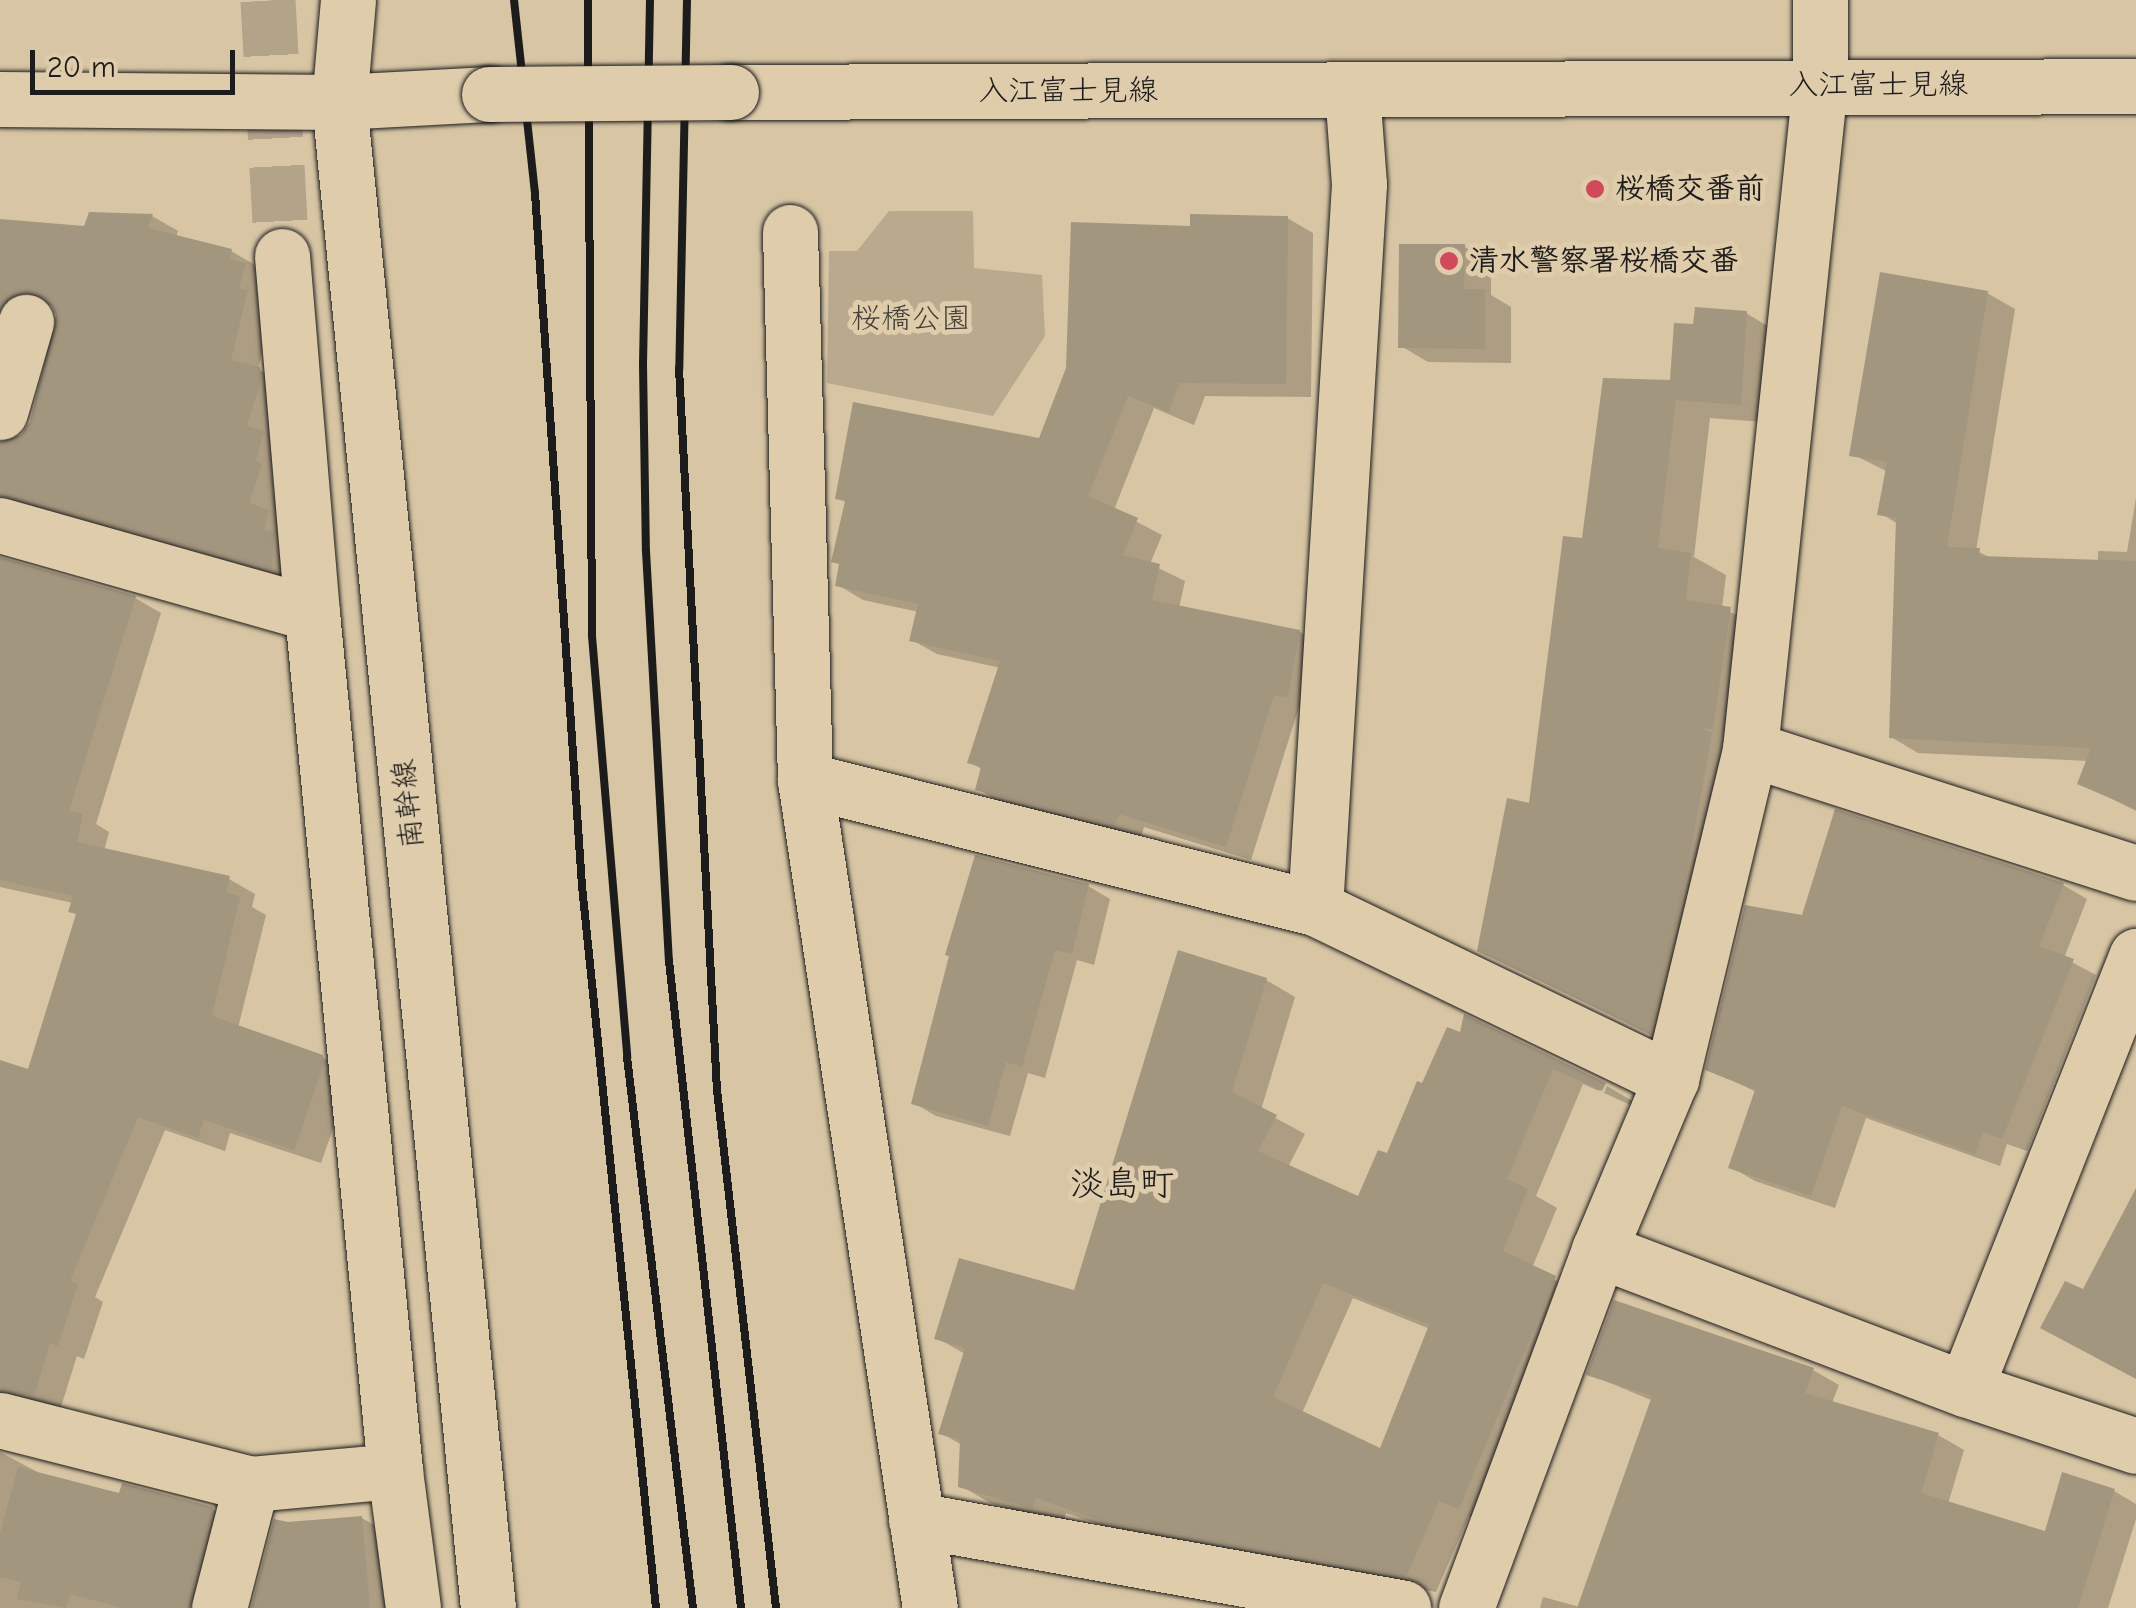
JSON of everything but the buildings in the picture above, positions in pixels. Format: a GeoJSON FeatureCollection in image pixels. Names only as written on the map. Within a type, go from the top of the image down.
{"type":"FeatureCollection","features":[{"type":"Feature","properties":{"kind":"street","name":"南幹線"},"geometry":{"type":"LineString","coordinates":[[348,0],[339,102],[488,1608]]}},
{"type":"Feature","properties":{"kind":"street"},"geometry":{"type":"LineString","coordinates":[[1466,1608],[1599,1250],[1671,1080],[1750,749],[1820,84],[1820,0]]}},
{"type":"Feature","properties":{"kind":"street","name":"入江富士見線"},"geometry":{"type":"LineString","coordinates":[[0,99],[339,102],[488,94],[1820,84],[2136,86]]}},
{"type":"Feature","properties":{"kind":"street"},"geometry":{"type":"LineString","coordinates":[[1314,908],[1359,184],[1352,90]]}},
{"type":"Feature","properties":{"kind":"street"},"geometry":{"type":"LineString","coordinates":[[790,232],[805,780],[930,1608]]}},
{"type":"Feature","properties":{"kind":"street"},"geometry":{"type":"LineString","coordinates":[[282,256],[312,613],[395,1471],[413,1608]]}},
{"type":"Feature","properties":{"kind":"street"},"geometry":{"type":"LineString","coordinates":[[0,412],[26,322]]}},
{"type":"Feature","properties":{"kind":"street"},"geometry":{"type":"LineString","coordinates":[[0,525],[312,613]]}},
{"type":"Feature","properties":{"kind":"street"},"geometry":{"type":"LineString","coordinates":[[1750,749],[2136,873]]}},
{"type":"Feature","properties":{"kind":"street"},"geometry":{"type":"LineString","coordinates":[[805,780],[1314,908],[1671,1080]]}},
{"type":"Feature","properties":{"kind":"street"},"geometry":{"type":"LineString","coordinates":[[1965,1389],[2136,956]]}},
{"type":"Feature","properties":{"kind":"street"},"geometry":{"type":"LineString","coordinates":[[1599,1250],[1965,1389],[2136,1446]]}},
{"type":"Feature","properties":{"kind":"street"},"geometry":{"type":"LineString","coordinates":[[0,1420],[251,1484],[395,1471]]}},
{"type":"Feature","properties":{"kind":"street"},"geometry":{"type":"LineString","coordinates":[[220,1608],[251,1484]]}},
{"type":"Feature","properties":{"kind":"street"},"geometry":{"type":"LineString","coordinates":[[916,1520],[1402,1608]]}},
{"type":"Feature","properties":{"kind":"green space","name":"桜橋公園"},"geometry":{"type":"Polygon","coordinates":[[[889,211],[973,211],[974,268],[1042,275],[1045,336],[993,416],[827,383],[829,251],[857,251],[889,211]]]}},
{"type":"Feature","properties":{"kind":"tunnel"},"geometry":{"type":"LineString","coordinates":[[268,0],[282,256]]}},
{"type":"Feature","properties":{"kind":"railway"},"geometry":{"type":"LineString","coordinates":[[514,0],[535,193],[582,886],[656,1608]]}},
{"type":"Feature","properties":{"kind":"railway"},"geometry":{"type":"LineString","coordinates":[[588,0],[592,636],[627,1057],[693,1608]]}},
{"type":"Feature","properties":{"kind":"railway"},"geometry":{"type":"LineString","coordinates":[[650,0],[643,365],[646,551],[669,961],[741,1608]]}},
{"type":"Feature","properties":{"kind":"railway"},"geometry":{"type":"LineString","coordinates":[[687,0],[679,368],[717,1090],[776,1608]]}},
{"type":"Feature","properties":{"kind":"place","name":"桜橋交番前"},"geometry":{"type":"Point","coordinates":[1595,189]}},
{"type":"Feature","properties":{"kind":"place","name":"清水警察署桜橋交番"},"geometry":{"type":"Point","coordinates":[1449,261]}},
{"type":"Feature","properties":{"kind":"district","name":"淡島町"},"geometry":{"type":"Point","coordinates":[1122,1184]}}]}
